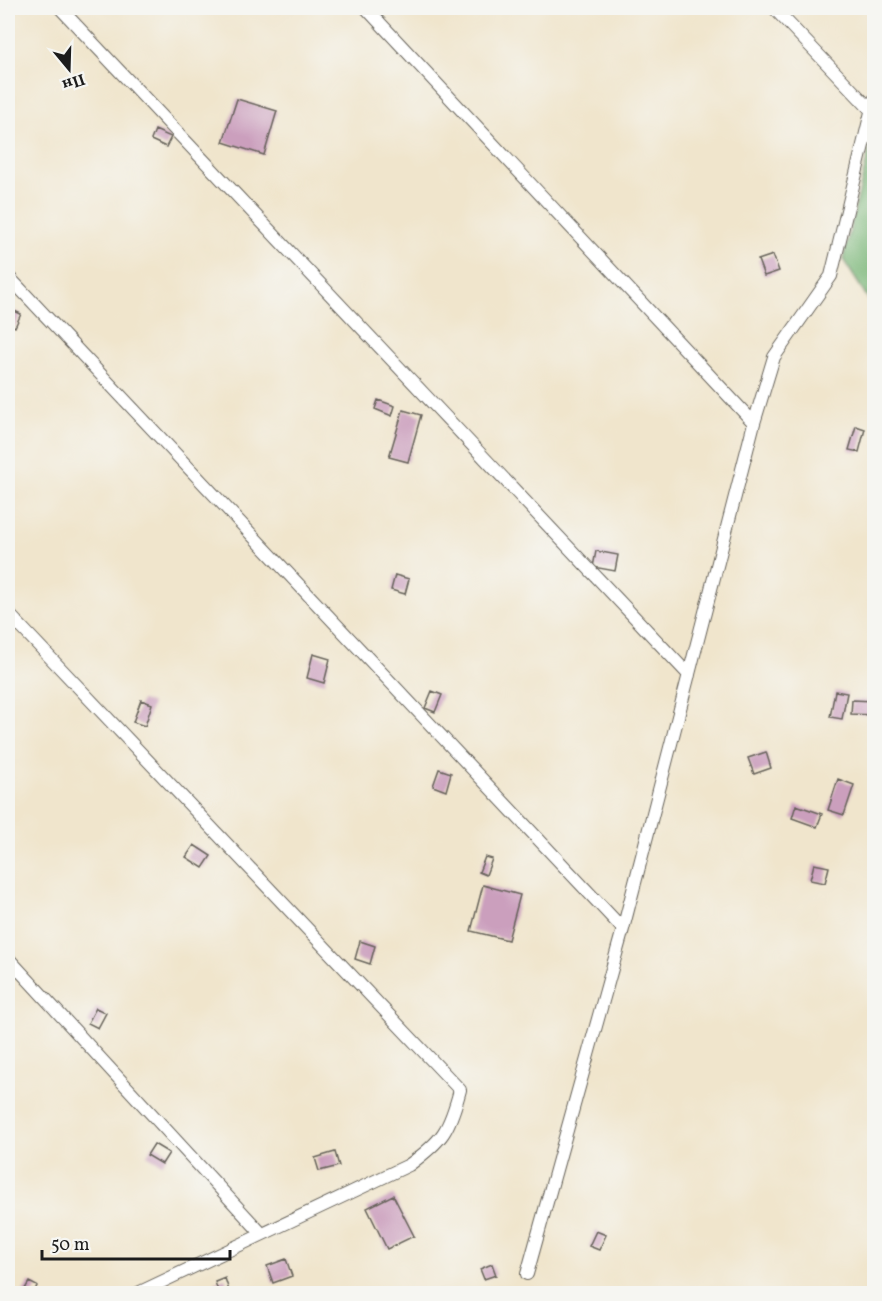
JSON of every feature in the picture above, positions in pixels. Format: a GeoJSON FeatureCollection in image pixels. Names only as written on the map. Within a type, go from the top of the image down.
{"type":"FeatureCollection","features":[{"type":"Feature","properties":{"kind":"lane"},"geometry":{"type":"LineString","coordinates":[[60,8],[689,675]]}},
{"type":"Feature","properties":{"kind":"lane"},"geometry":{"type":"LineString","coordinates":[[366,8],[754,423]]}},
{"type":"Feature","properties":{"kind":"lane"},"geometry":{"type":"LineString","coordinates":[[527,1274],[623,929],[754,423],[774,357],[831,276],[873,105],[774,8]]}},
{"type":"Feature","properties":{"kind":"lane"},"geometry":{"type":"LineString","coordinates":[[8,276],[623,929]]}},
{"type":"Feature","properties":{"kind":"lane"},"geometry":{"type":"LineString","coordinates":[[8,613],[460,1090],[452,1120],[434,1146],[409,1165],[136,1293]]}},
{"type":"Feature","properties":{"kind":"lane"},"geometry":{"type":"LineString","coordinates":[[8,958],[262,1234]]}},
{"type":"Feature","properties":{"kind":"green space"},"geometry":{"type":"Polygon","coordinates":[[[874,130],[874,301],[869,300],[843,259],[874,130]]]}},
{"type":"Feature","properties":{"kind":"building"},"geometry":{"type":"Polygon","coordinates":[[[237,99],[277,111],[264,155],[223,142],[237,99]]]}},
{"type":"Feature","properties":{"kind":"building"},"geometry":{"type":"Polygon","coordinates":[[[155,130],[171,137],[166,147],[151,140],[155,130]]]}},
{"type":"Feature","properties":{"kind":"building"},"geometry":{"type":"Polygon","coordinates":[[[773,255],[779,271],[764,276],[758,260],[773,255]]]}},
{"type":"Feature","properties":{"kind":"building"},"geometry":{"type":"Polygon","coordinates":[[[12,310],[21,314],[15,327],[8,323],[12,310]]]}},
{"type":"Feature","properties":{"kind":"building"},"geometry":{"type":"Polygon","coordinates":[[[378,400],[395,406],[392,416],[375,409],[378,400]]]}},
{"type":"Feature","properties":{"kind":"building"},"geometry":{"type":"Polygon","coordinates":[[[403,410],[421,415],[408,462],[389,457],[403,410]]]}},
{"type":"Feature","properties":{"kind":"building"},"geometry":{"type":"Polygon","coordinates":[[[856,426],[865,429],[859,452],[849,450],[856,426]]]}},
{"type":"Feature","properties":{"kind":"building"},"geometry":{"type":"Polygon","coordinates":[[[596,551],[618,555],[615,571],[593,567],[596,551]]]}},
{"type":"Feature","properties":{"kind":"building"},"geometry":{"type":"Polygon","coordinates":[[[395,575],[409,579],[405,594],[391,590],[395,575]]]}},
{"type":"Feature","properties":{"kind":"building"},"geometry":{"type":"Polygon","coordinates":[[[313,654],[330,659],[324,683],[307,678],[313,654]]]}},
{"type":"Feature","properties":{"kind":"building"},"geometry":{"type":"Polygon","coordinates":[[[432,691],[442,695],[435,712],[425,708],[432,691]]]}},
{"type":"Feature","properties":{"kind":"building"},"geometry":{"type":"Polygon","coordinates":[[[835,691],[847,693],[842,719],[830,717],[835,691]]]}},
{"type":"Feature","properties":{"kind":"building"},"geometry":{"type":"Polygon","coordinates":[[[141,700],[152,704],[145,726],[133,722],[141,700]]]}},
{"type":"Feature","properties":{"kind":"building"},"geometry":{"type":"Polygon","coordinates":[[[852,700],[874,701],[874,715],[851,714],[852,700]]]}},
{"type":"Feature","properties":{"kind":"building"},"geometry":{"type":"Polygon","coordinates":[[[766,752],[771,768],[754,774],[748,758],[766,752]]]}},
{"type":"Feature","properties":{"kind":"building"},"geometry":{"type":"Polygon","coordinates":[[[439,769],[451,773],[446,791],[433,786],[439,769]]]}},
{"type":"Feature","properties":{"kind":"building"},"geometry":{"type":"Polygon","coordinates":[[[838,779],[854,785],[844,815],[828,810],[838,779]]]}},
{"type":"Feature","properties":{"kind":"building"},"geometry":{"type":"Polygon","coordinates":[[[796,805],[822,814],[817,827],[792,818],[796,805]]]}},
{"type":"Feature","properties":{"kind":"building"},"geometry":{"type":"Polygon","coordinates":[[[194,845],[211,856],[203,868],[186,857],[194,845]]]}},
{"type":"Feature","properties":{"kind":"building"},"geometry":{"type":"Polygon","coordinates":[[[485,857],[492,859],[486,875],[479,872],[485,857]]]}},
{"type":"Feature","properties":{"kind":"building"},"geometry":{"type":"Polygon","coordinates":[[[814,864],[829,867],[825,883],[810,880],[814,864]]]}},
{"type":"Feature","properties":{"kind":"building"},"geometry":{"type":"Polygon","coordinates":[[[483,885],[520,895],[508,940],[471,931],[483,885]]]}},
{"type":"Feature","properties":{"kind":"building"},"geometry":{"type":"Polygon","coordinates":[[[360,941],[375,946],[370,964],[355,959],[360,941]]]}},
{"type":"Feature","properties":{"kind":"building"},"geometry":{"type":"Polygon","coordinates":[[[96,1008],[106,1013],[98,1028],[88,1023],[96,1008]]]}},
{"type":"Feature","properties":{"kind":"building"},"geometry":{"type":"Polygon","coordinates":[[[154,1144],[169,1153],[162,1164],[147,1155],[154,1144]]]}},
{"type":"Feature","properties":{"kind":"building"},"geometry":{"type":"Polygon","coordinates":[[[335,1152],[339,1166],[319,1171],[315,1158],[335,1152]]]}},
{"type":"Feature","properties":{"kind":"building"},"geometry":{"type":"Polygon","coordinates":[[[393,1195],[414,1236],[387,1249],[367,1208],[393,1195]]]}},
{"type":"Feature","properties":{"kind":"building"},"geometry":{"type":"Polygon","coordinates":[[[596,1231],[606,1235],[599,1250],[589,1246],[596,1231]]]}},
{"type":"Feature","properties":{"kind":"building"},"geometry":{"type":"Polygon","coordinates":[[[286,1259],[292,1276],[273,1283],[267,1266],[286,1259]]]}},
{"type":"Feature","properties":{"kind":"building"},"geometry":{"type":"Polygon","coordinates":[[[492,1264],[496,1275],[484,1279],[480,1269],[492,1264]]]}},
{"type":"Feature","properties":{"kind":"building"},"geometry":{"type":"Polygon","coordinates":[[[225,1278],[230,1294],[219,1294],[215,1282],[225,1278]]]}},
{"type":"Feature","properties":{"kind":"building"},"geometry":{"type":"Polygon","coordinates":[[[29,1282],[37,1286],[33,1294],[22,1294],[29,1282]]]}}]}
